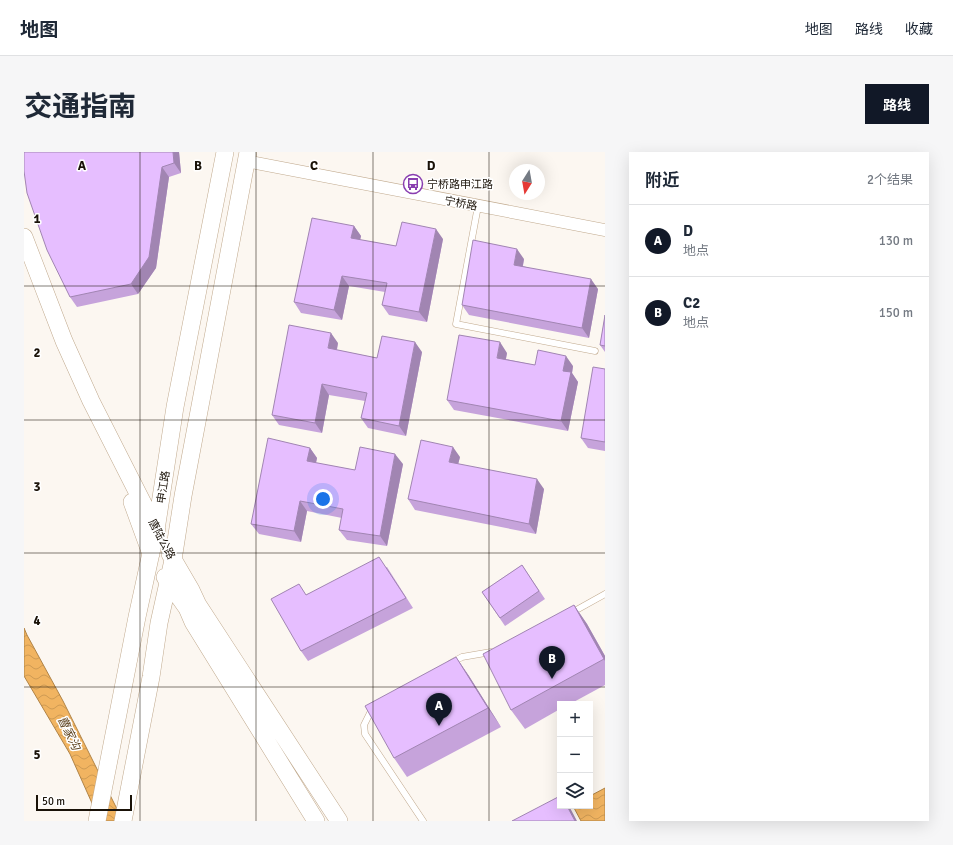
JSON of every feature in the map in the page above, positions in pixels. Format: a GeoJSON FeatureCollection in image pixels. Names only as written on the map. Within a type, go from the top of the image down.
{"type":"FeatureCollection","features":[{"type":"Feature","properties":{"kind":"main road","name":"申江路"},"geometry":{"type":"LineString","coordinates":[[97,821],[132,640],[156,530],[175,407],[225,152]]}},
{"type":"Feature","properties":{"kind":"main road","name":"申江路"},"geometry":{"type":"LineString","coordinates":[[123,821],[173,560],[183,496],[247,157]]}},
{"type":"Feature","properties":{"kind":"main road","name":"唐陆公路"},"geometry":{"type":"LineString","coordinates":[[24,237],[64,341],[91,401],[156,530],[191,590],[198,605],[339,821]]}},
{"type":"Feature","properties":{"kind":"main road","name":"唐陆公路"},"geometry":{"type":"LineString","coordinates":[[24,266],[60,355],[124,483],[151,554],[168,582],[187,608],[193,622],[316,821]]}},
{"type":"Feature","properties":{"kind":"street","name":"宁桥路"},"geometry":{"type":"LineString","coordinates":[[247,157],[478,206],[605,230]]}},
{"type":"Feature","properties":{"kind":"lane"},"geometry":{"type":"LineString","coordinates":[[478,206],[456,324],[595,351]]}},
{"type":"Feature","properties":{"kind":"lane"},"geometry":{"type":"LineString","coordinates":[[564,616],[605,594]]}},
{"type":"Feature","properties":{"kind":"lane"},"geometry":{"type":"LineString","coordinates":[[448,665],[462,657],[495,652]]}},
{"type":"Feature","properties":{"kind":"lane"},"geometry":{"type":"LineString","coordinates":[[379,703],[372,707],[364,725],[365,734],[423,821]]}},
{"type":"Feature","properties":{"kind":"water","name":"曹家沟"},"geometry":{"type":"Polygon","coordinates":[[[24,628],[63,701],[123,821],[100,821],[70,754],[24,676],[24,628]]]}},
{"type":"Feature","properties":{"kind":"water"},"geometry":{"type":"Polygon","coordinates":[[[605,788],[605,821],[581,821],[575,809],[593,809],[593,794],[605,788]]]}},
{"type":"Feature","properties":{"kind":"building"},"geometry":{"type":"Polygon","coordinates":[[[24,152],[173,152],[174,163],[162,167],[149,257],[131,284],[70,297],[47,250],[27,193],[24,171],[24,152]]]}},
{"type":"Feature","properties":{"kind":"building"},"geometry":{"type":"Polygon","coordinates":[[[312,218],[354,226],[351,238],[396,246],[402,222],[436,229],[419,312],[382,305],[387,283],[342,276],[334,310],[294,302],[312,218]]]}},
{"type":"Feature","properties":{"kind":"building"},"geometry":{"type":"Polygon","coordinates":[[[473,240],[517,249],[514,265],[591,279],[582,328],[462,305],[473,240]]]}},
{"type":"Feature","properties":{"kind":"building"},"geometry":{"type":"Polygon","coordinates":[[[605,315],[605,346],[600,345],[605,315]]]}},
{"type":"Feature","properties":{"kind":"building"},"geometry":{"type":"Polygon","coordinates":[[[289,325],[331,333],[328,348],[377,358],[382,336],[415,342],[399,426],[361,418],[367,393],[322,384],[315,423],[272,415],[289,325]]]}},
{"type":"Feature","properties":{"kind":"building"},"geometry":{"type":"Polygon","coordinates":[[[459,335],[500,342],[497,358],[535,365],[538,350],[566,356],[563,371],[571,372],[561,421],[447,400],[459,335]]]}},
{"type":"Feature","properties":{"kind":"building"},"geometry":{"type":"Polygon","coordinates":[[[593,367],[605,369],[605,442],[581,438],[593,367]]]}},
{"type":"Feature","properties":{"kind":"building"},"geometry":{"type":"Polygon","coordinates":[[[268,438],[310,448],[307,461],[355,470],[360,447],[395,454],[380,536],[339,530],[343,509],[300,501],[294,531],[251,524],[268,438]]]}},
{"type":"Feature","properties":{"kind":"building"},"geometry":{"type":"Polygon","coordinates":[[[421,440],[453,447],[449,462],[537,479],[529,524],[408,499],[421,440]]]}},
{"type":"Feature","properties":{"kind":"building"},"geometry":{"type":"Polygon","coordinates":[[[379,557],[406,598],[301,651],[271,599],[299,584],[306,595],[379,557]]]}},
{"type":"Feature","properties":{"kind":"building"},"geometry":{"type":"Polygon","coordinates":[[[522,565],[539,591],[500,618],[482,592],[522,565]]]}},
{"type":"Feature","properties":{"kind":"building"},"geometry":{"type":"Polygon","coordinates":[[[574,605],[604,659],[511,710],[483,654],[574,605]]]}},
{"type":"Feature","properties":{"kind":"building"},"geometry":{"type":"Polygon","coordinates":[[[456,657],[488,708],[394,758],[365,706],[456,657]]]}},
{"type":"Feature","properties":{"kind":"building"},"geometry":{"type":"Polygon","coordinates":[[[557,798],[557,809],[569,809],[575,821],[512,821],[557,798]]]}},
{"type":"Feature","properties":{"kind":"place","name":"宁桥路申江路"},"geometry":{"type":"Point","coordinates":[413,184]}},
{"type":"Feature","properties":{"kind":"place","name":"C2"},"geometry":{"type":"Point","coordinates":[552,679]}},
{"type":"Feature","properties":{"kind":"place","name":"D"},"geometry":{"type":"Point","coordinates":[439,726]}}]}
